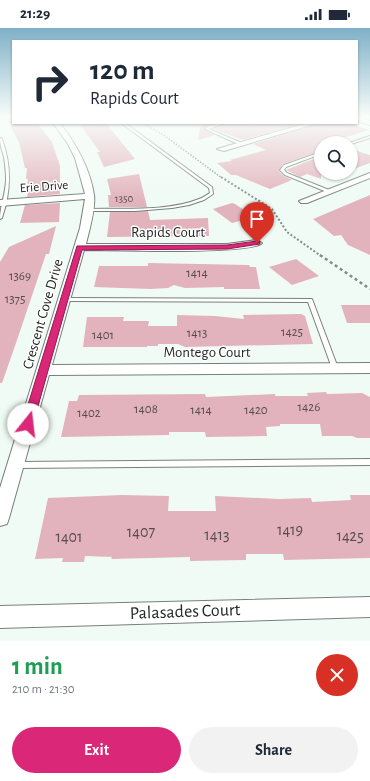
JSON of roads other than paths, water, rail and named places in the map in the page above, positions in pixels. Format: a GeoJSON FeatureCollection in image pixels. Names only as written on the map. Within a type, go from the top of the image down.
{"type":"FeatureCollection","features":[{"type":"Feature","properties":{"kind":"street","name":"Crescent Cove Drive"},"geometry":{"type":"LineString","coordinates":[[0,518],[64,300],[88,210],[90,196],[72,145]]}},
{"type":"Feature","properties":{"kind":"street"},"geometry":{"type":"LineString","coordinates":[[221,149],[239,145]]}},
{"type":"Feature","properties":{"kind":"street"},"geometry":{"type":"LineString","coordinates":[[304,201],[370,175]]}},
{"type":"Feature","properties":{"kind":"street","name":"Erie Drive"},"geometry":{"type":"LineString","coordinates":[[3,203],[90,196]]}},
{"type":"Feature","properties":{"kind":"street","name":"Rapids Court"},"geometry":{"type":"LineString","coordinates":[[79,247],[227,247],[257,243]]}},
{"type":"Feature","properties":{"kind":"street","name":"Montego Court"},"geometry":{"type":"LineString","coordinates":[[43,370],[370,368]]}},
{"type":"Feature","properties":{"kind":"street","name":"Palasades Court"},"geometry":{"type":"LineString","coordinates":[[0,617],[370,607]]}},
{"type":"Feature","properties":{"kind":"lane"},"geometry":{"type":"LineString","coordinates":[[0,218],[8,170],[5,149],[3,145]]}},
{"type":"Feature","properties":{"kind":"lane"},"geometry":{"type":"LineString","coordinates":[[88,210],[176,206],[191,203],[212,193],[211,188],[152,145]]}},
{"type":"Feature","properties":{"kind":"lane"},"geometry":{"type":"LineString","coordinates":[[314,155],[284,166],[282,170],[286,174],[328,191]]}},
{"type":"Feature","properties":{"kind":"lane"},"geometry":{"type":"LineString","coordinates":[[64,300],[310,300],[334,368]]}},
{"type":"Feature","properties":{"kind":"lane"},"geometry":{"type":"LineString","coordinates":[[16,465],[370,462]]}}]}
